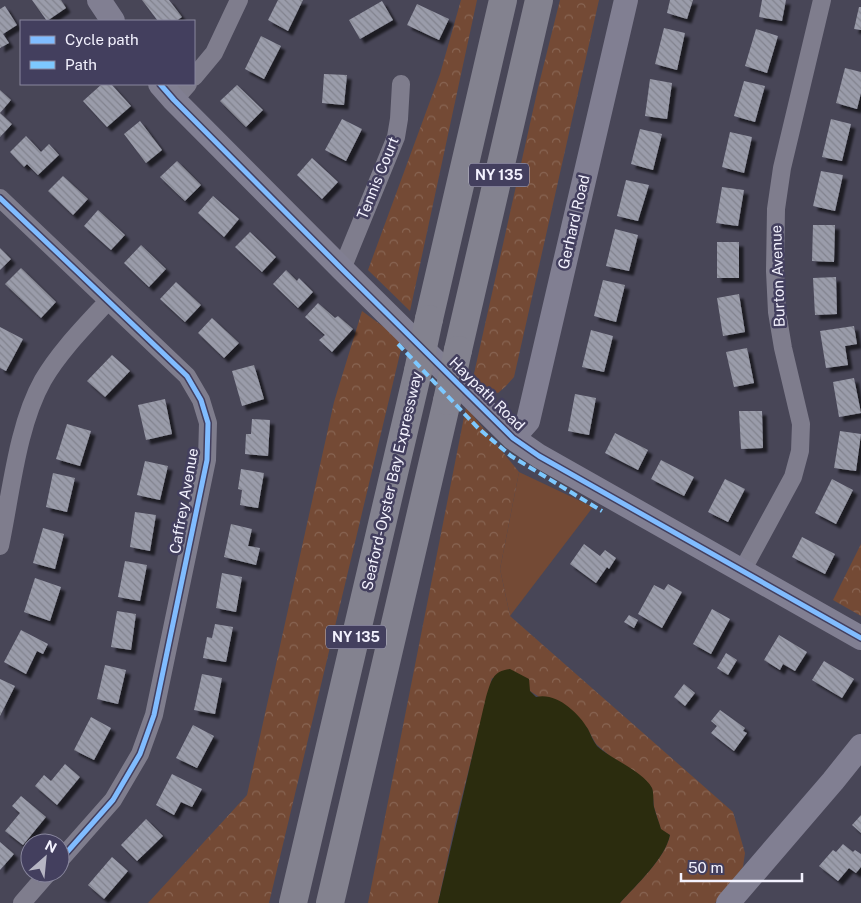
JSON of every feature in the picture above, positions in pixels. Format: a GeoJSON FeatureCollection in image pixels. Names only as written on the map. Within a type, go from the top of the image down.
{"type":"FeatureCollection","features":[{"type":"Feature","properties":{"kind":"highway","name":"Seaford-Oyster Bay Expressway"},"geometry":{"type":"LineString","coordinates":[[293,903],[503,0]]}},
{"type":"Feature","properties":{"kind":"highway","name":"NY 135"},"geometry":{"type":"LineString","coordinates":[[330,903],[448,401],[458,350],[539,0]]}},
{"type":"Feature","properties":{"kind":"street"},"geometry":{"type":"LineString","coordinates":[[99,0],[112,20]]}},
{"type":"Feature","properties":{"kind":"street"},"geometry":{"type":"LineString","coordinates":[[195,76],[214,53],[239,0]]}},
{"type":"Feature","properties":{"kind":"street","name":"Gerhard Road"},"geometry":{"type":"LineString","coordinates":[[513,438],[528,421],[626,0]]}},
{"type":"Feature","properties":{"kind":"street","name":"Burton Avenue"},"geometry":{"type":"LineString","coordinates":[[742,571],[793,477],[800,451],[801,424],[783,348],[777,312],[775,271],[776,209],[782,168],[822,0]]}},
{"type":"Feature","properties":{"kind":"street","name":"Tennis Court"},"geometry":{"type":"LineString","coordinates":[[342,269],[396,137],[401,84]]}},
{"type":"Feature","properties":{"kind":"street","name":"Haypath Road"},"geometry":{"type":"LineString","coordinates":[[174,89],[342,269],[513,438],[539,456],[861,638]]}},
{"type":"Feature","properties":{"kind":"street","name":"Caffrey Avenue"},"geometry":{"type":"LineString","coordinates":[[0,198],[187,376],[201,400],[208,423],[207,460],[154,715],[140,754],[113,800],[70,849]]}},
{"type":"Feature","properties":{"kind":"street"},"geometry":{"type":"LineString","coordinates":[[1,536],[19,449],[31,405],[59,356],[108,301]]}},
{"type":"Feature","properties":{"kind":"street"},"geometry":{"type":"LineString","coordinates":[[728,903],[861,746]]}},
{"type":"Feature","properties":{"kind":"street"},"geometry":{"type":"LineString","coordinates":[[22,903],[39,883]]}},
{"type":"Feature","properties":{"kind":"green space"},"geometry":{"type":"Polygon","coordinates":[[[461,0],[477,0],[410,311],[368,270],[440,74],[461,0]]]}},
{"type":"Feature","properties":{"kind":"green space"},"geometry":{"type":"Polygon","coordinates":[[[560,0],[599,0],[514,377],[498,393],[488,391],[473,378],[538,88],[560,0]]]}},
{"type":"Feature","properties":{"kind":"green space"},"geometry":{"type":"Polygon","coordinates":[[[362,311],[403,341],[269,903],[148,903],[247,795],[334,402],[362,311]]]}},
{"type":"Feature","properties":{"kind":"green space"},"geometry":{"type":"Polygon","coordinates":[[[466,407],[519,472],[500,569],[510,616],[733,812],[745,853],[743,867],[715,903],[620,903],[656,862],[670,835],[661,830],[654,807],[652,788],[640,776],[611,757],[596,744],[587,728],[530,691],[492,678],[455,824],[438,903],[368,903],[466,407]]]}},
{"type":"Feature","properties":{"kind":"green space"},"geometry":{"type":"Polygon","coordinates":[[[519,472],[593,507],[510,616],[500,569],[519,472]]]}},
{"type":"Feature","properties":{"kind":"green space"},"geometry":{"type":"Polygon","coordinates":[[[861,544],[861,616],[833,600],[861,544]]]}},
{"type":"Feature","properties":{"kind":"shaded area"},"geometry":{"type":"Polygon","coordinates":[[[510,669],[529,679],[530,691],[536,697],[544,696],[559,700],[572,710],[584,723],[597,746],[642,776],[652,788],[654,807],[661,829],[670,835],[656,862],[620,903],[438,903],[486,697],[493,678],[499,672],[510,669]]]}},
{"type":"Feature","properties":{"kind":"building"},"geometry":{"type":"Polygon","coordinates":[[[32,0],[61,0],[66,8],[46,20],[32,0]]]}},
{"type":"Feature","properties":{"kind":"building"},"geometry":{"type":"Polygon","coordinates":[[[142,0],[169,0],[182,17],[178,20],[157,20],[142,0]]]}},
{"type":"Feature","properties":{"kind":"building"},"geometry":{"type":"Polygon","coordinates":[[[278,0],[303,0],[288,31],[268,20],[278,0]]]}},
{"type":"Feature","properties":{"kind":"building"},"geometry":{"type":"Polygon","coordinates":[[[670,0],[693,0],[687,19],[667,13],[670,0]]]}},
{"type":"Feature","properties":{"kind":"building"},"geometry":{"type":"Polygon","coordinates":[[[762,0],[786,0],[782,21],[759,17],[762,0]]]}},
{"type":"Feature","properties":{"kind":"building"},"geometry":{"type":"Polygon","coordinates":[[[382,1],[393,20],[360,39],[349,20],[382,1]]]}},
{"type":"Feature","properties":{"kind":"building"},"geometry":{"type":"Polygon","coordinates":[[[417,4],[449,19],[439,40],[407,25],[417,4]]]}},
{"type":"Feature","properties":{"kind":"building"},"geometry":{"type":"Polygon","coordinates":[[[5,6],[17,25],[3,34],[9,43],[0,48],[0,9],[5,6]]]}},
{"type":"Feature","properties":{"kind":"building"},"geometry":{"type":"Polygon","coordinates":[[[859,7],[861,7],[861,30],[854,29],[859,7]]]}},
{"type":"Feature","properties":{"kind":"building"},"geometry":{"type":"Polygon","coordinates":[[[664,28],[685,33],[677,70],[655,64],[664,28]]]}},
{"type":"Feature","properties":{"kind":"building"},"geometry":{"type":"Polygon","coordinates":[[[756,29],[778,36],[767,73],[745,66],[756,29]]]}},
{"type":"Feature","properties":{"kind":"building"},"geometry":{"type":"Polygon","coordinates":[[[261,36],[281,46],[264,79],[245,69],[261,36]]]}},
{"type":"Feature","properties":{"kind":"building"},"geometry":{"type":"Polygon","coordinates":[[[845,68],[861,72],[861,93],[857,109],[836,103],[845,68]]]}},
{"type":"Feature","properties":{"kind":"building"},"geometry":{"type":"Polygon","coordinates":[[[324,74],[347,75],[344,105],[322,103],[324,74]]]}},
{"type":"Feature","properties":{"kind":"building"},"geometry":{"type":"Polygon","coordinates":[[[650,79],[672,83],[667,119],[645,116],[650,79]]]}},
{"type":"Feature","properties":{"kind":"building"},"geometry":{"type":"Polygon","coordinates":[[[744,81],[765,86],[755,122],[734,116],[744,81]]]}},
{"type":"Feature","properties":{"kind":"building"},"geometry":{"type":"Polygon","coordinates":[[[101,85],[112,85],[131,106],[107,127],[83,101],[101,85]]]}},
{"type":"Feature","properties":{"kind":"building"},"geometry":{"type":"Polygon","coordinates":[[[237,85],[263,110],[246,127],[220,101],[237,85]]]}},
{"type":"Feature","properties":{"kind":"building"},"geometry":{"type":"Polygon","coordinates":[[[0,90],[11,100],[0,113],[0,90]]]}},
{"type":"Feature","properties":{"kind":"building"},"geometry":{"type":"Polygon","coordinates":[[[0,113],[12,124],[0,137],[0,113]]]}},
{"type":"Feature","properties":{"kind":"building"},"geometry":{"type":"Polygon","coordinates":[[[342,119],[362,129],[346,161],[325,150],[342,119]]]}},
{"type":"Feature","properties":{"kind":"building"},"geometry":{"type":"Polygon","coordinates":[[[831,119],[851,124],[842,161],[822,157],[831,119]]]}},
{"type":"Feature","properties":{"kind":"building"},"geometry":{"type":"Polygon","coordinates":[[[140,121],[162,150],[146,163],[124,134],[140,121]]]}},
{"type":"Feature","properties":{"kind":"building"},"geometry":{"type":"Polygon","coordinates":[[[640,129],[662,134],[653,170],[631,164],[640,129]]]}},
{"type":"Feature","properties":{"kind":"building"},"geometry":{"type":"Polygon","coordinates":[[[730,132],[752,137],[744,173],[722,167],[730,132]]]}},
{"type":"Feature","properties":{"kind":"building"},"geometry":{"type":"Polygon","coordinates":[[[26,136],[41,152],[49,144],[59,155],[38,175],[27,164],[24,167],[10,152],[26,136]]]}},
{"type":"Feature","properties":{"kind":"building"},"geometry":{"type":"Polygon","coordinates":[[[312,158],[338,182],[322,199],[297,175],[312,158]]]}},
{"type":"Feature","properties":{"kind":"building"},"geometry":{"type":"Polygon","coordinates":[[[177,161],[201,185],[185,201],[160,177],[177,161]]]}},
{"type":"Feature","properties":{"kind":"building"},"geometry":{"type":"Polygon","coordinates":[[[821,171],[843,175],[835,211],[813,206],[821,171]]]}},
{"type":"Feature","properties":{"kind":"building"},"geometry":{"type":"Polygon","coordinates":[[[63,176],[88,199],[73,215],[48,191],[63,176]]]}},
{"type":"Feature","properties":{"kind":"building"},"geometry":{"type":"Polygon","coordinates":[[[626,180],[649,185],[638,221],[617,216],[626,180]]]}},
{"type":"Feature","properties":{"kind":"building"},"geometry":{"type":"Polygon","coordinates":[[[722,187],[744,190],[738,226],[716,223],[722,187]]]}},
{"type":"Feature","properties":{"kind":"building"},"geometry":{"type":"Polygon","coordinates":[[[213,196],[239,219],[224,237],[198,213],[213,196]]]}},
{"type":"Feature","properties":{"kind":"building"},"geometry":{"type":"Polygon","coordinates":[[[98,210],[125,235],[111,250],[84,226],[98,210]]]}},
{"type":"Feature","properties":{"kind":"building"},"geometry":{"type":"Polygon","coordinates":[[[813,225],[835,225],[834,262],[812,261],[813,225]]]}},
{"type":"Feature","properties":{"kind":"building"},"geometry":{"type":"Polygon","coordinates":[[[615,229],[638,235],[629,271],[606,266],[615,229]]]}},
{"type":"Feature","properties":{"kind":"building"},"geometry":{"type":"Polygon","coordinates":[[[250,232],[276,257],[262,272],[235,247],[250,232]]]}},
{"type":"Feature","properties":{"kind":"building"},"geometry":{"type":"Polygon","coordinates":[[[717,242],[739,242],[739,278],[717,278],[717,242]]]}},
{"type":"Feature","properties":{"kind":"building"},"geometry":{"type":"Polygon","coordinates":[[[141,245],[166,269],[149,287],[124,263],[141,245]]]}},
{"type":"Feature","properties":{"kind":"building"},"geometry":{"type":"Polygon","coordinates":[[[0,248],[11,259],[0,270],[0,248]]]}},
{"type":"Feature","properties":{"kind":"building"},"geometry":{"type":"Polygon","coordinates":[[[21,268],[56,302],[41,318],[5,284],[21,268]]]}},
{"type":"Feature","properties":{"kind":"building"},"geometry":{"type":"Polygon","coordinates":[[[286,270],[297,281],[299,278],[313,292],[298,308],[273,284],[286,270]]]}},
{"type":"Feature","properties":{"kind":"building"},"geometry":{"type":"Polygon","coordinates":[[[836,277],[837,314],[815,315],[813,278],[836,277]]]}},
{"type":"Feature","properties":{"kind":"building"},"geometry":{"type":"Polygon","coordinates":[[[603,280],[625,285],[616,322],[594,316],[603,280]]]}},
{"type":"Feature","properties":{"kind":"building"},"geometry":{"type":"Polygon","coordinates":[[[176,282],[201,305],[185,322],[160,299],[176,282]]]}},
{"type":"Feature","properties":{"kind":"building"},"geometry":{"type":"Polygon","coordinates":[[[739,294],[745,332],[723,336],[717,298],[739,294]]]}},
{"type":"Feature","properties":{"kind":"building"},"geometry":{"type":"Polygon","coordinates":[[[318,303],[335,318],[338,316],[353,329],[332,352],[319,340],[325,335],[305,317],[318,303]]]}},
{"type":"Feature","properties":{"kind":"building"},"geometry":{"type":"Polygon","coordinates":[[[212,318],[239,343],[224,358],[198,333],[212,318]]]}},
{"type":"Feature","properties":{"kind":"building"},"geometry":{"type":"Polygon","coordinates":[[[854,326],[857,344],[845,346],[848,365],[826,368],[820,331],[854,326]]]}},
{"type":"Feature","properties":{"kind":"building"},"geometry":{"type":"Polygon","coordinates":[[[0,327],[23,339],[6,371],[0,368],[0,327]]]}},
{"type":"Feature","properties":{"kind":"building"},"geometry":{"type":"Polygon","coordinates":[[[591,330],[613,336],[604,372],[582,367],[591,330]]]}},
{"type":"Feature","properties":{"kind":"building"},"geometry":{"type":"Polygon","coordinates":[[[747,348],[754,383],[734,387],[726,352],[747,348]]]}},
{"type":"Feature","properties":{"kind":"building"},"geometry":{"type":"Polygon","coordinates":[[[112,355],[130,371],[105,397],[87,381],[112,355]]]}},
{"type":"Feature","properties":{"kind":"building"},"geometry":{"type":"Polygon","coordinates":[[[254,365],[264,399],[242,406],[232,371],[254,365]]]}},
{"type":"Feature","properties":{"kind":"building"},"geometry":{"type":"Polygon","coordinates":[[[854,378],[861,413],[839,417],[833,382],[854,378]]]}},
{"type":"Feature","properties":{"kind":"building"},"geometry":{"type":"Polygon","coordinates":[[[575,394],[596,398],[589,435],[568,431],[575,394]]]}},
{"type":"Feature","properties":{"kind":"building"},"geometry":{"type":"Polygon","coordinates":[[[165,399],[172,434],[146,440],[138,405],[165,399]]]}},
{"type":"Feature","properties":{"kind":"building"},"geometry":{"type":"Polygon","coordinates":[[[739,411],[762,411],[763,448],[741,449],[739,411]]]}},
{"type":"Feature","properties":{"kind":"building"},"geometry":{"type":"Polygon","coordinates":[[[252,419],[270,420],[268,456],[245,454],[246,434],[251,434],[252,419]]]}},
{"type":"Feature","properties":{"kind":"building"},"geometry":{"type":"Polygon","coordinates":[[[67,424],[91,431],[80,466],[56,459],[67,424]]]}},
{"type":"Feature","properties":{"kind":"building"},"geometry":{"type":"Polygon","coordinates":[[[840,431],[861,434],[856,471],[834,468],[840,431]]]}},
{"type":"Feature","properties":{"kind":"building"},"geometry":{"type":"Polygon","coordinates":[[[615,433],[648,450],[638,470],[605,453],[615,433]]]}},
{"type":"Feature","properties":{"kind":"building"},"geometry":{"type":"Polygon","coordinates":[[[661,460],[694,477],[684,496],[651,479],[661,460]]]}},
{"type":"Feature","properties":{"kind":"building"},"geometry":{"type":"Polygon","coordinates":[[[145,461],[168,466],[160,500],[137,495],[145,461]]]}},
{"type":"Feature","properties":{"kind":"building"},"geometry":{"type":"Polygon","coordinates":[[[241,469],[264,473],[258,508],[240,505],[242,490],[238,489],[241,469]]]}},
{"type":"Feature","properties":{"kind":"building"},"geometry":{"type":"Polygon","coordinates":[[[53,473],[75,478],[67,512],[46,507],[53,473]]]}},
{"type":"Feature","properties":{"kind":"building"},"geometry":{"type":"Polygon","coordinates":[[[725,479],[745,489],[728,522],[708,512],[725,479]]]}},
{"type":"Feature","properties":{"kind":"building"},"geometry":{"type":"Polygon","coordinates":[[[832,479],[853,490],[836,524],[815,513],[832,479]]]}},
{"type":"Feature","properties":{"kind":"building"},"geometry":{"type":"Polygon","coordinates":[[[135,512],[156,515],[150,551],[130,547],[135,512]]]}},
{"type":"Feature","properties":{"kind":"building"},"geometry":{"type":"Polygon","coordinates":[[[231,524],[252,529],[248,546],[260,548],[256,565],[224,557],[231,524]]]}},
{"type":"Feature","properties":{"kind":"building"},"geometry":{"type":"Polygon","coordinates":[[[43,528],[64,534],[55,569],[33,563],[43,528]]]}},
{"type":"Feature","properties":{"kind":"building"},"geometry":{"type":"Polygon","coordinates":[[[802,537],[835,554],[825,574],[792,557],[802,537]]]}},
{"type":"Feature","properties":{"kind":"building"},"geometry":{"type":"Polygon","coordinates":[[[584,544],[600,556],[605,550],[616,558],[596,583],[570,564],[584,544]]]}},
{"type":"Feature","properties":{"kind":"building"},"geometry":{"type":"Polygon","coordinates":[[[125,561],[147,565],[140,601],[118,597],[125,561]]]}},
{"type":"Feature","properties":{"kind":"building"},"geometry":{"type":"Polygon","coordinates":[[[222,573],[242,577],[236,612],[216,608],[222,573]]]}},
{"type":"Feature","properties":{"kind":"building"},"geometry":{"type":"Polygon","coordinates":[[[35,578],[61,587],[50,621],[24,612],[35,578]]]}},
{"type":"Feature","properties":{"kind":"building"},"geometry":{"type":"Polygon","coordinates":[[[668,584],[682,592],[662,628],[638,614],[654,585],[664,590],[668,584]]]}},
{"type":"Feature","properties":{"kind":"building"},"geometry":{"type":"Polygon","coordinates":[[[712,609],[730,619],[711,654],[693,644],[712,609]]]}},
{"type":"Feature","properties":{"kind":"building"},"geometry":{"type":"Polygon","coordinates":[[[117,611],[136,614],[131,650],[111,647],[117,611]]]}},
{"type":"Feature","properties":{"kind":"building"},"geometry":{"type":"Polygon","coordinates":[[[629,615],[638,620],[634,628],[624,622],[629,615]]]}},
{"type":"Feature","properties":{"kind":"building"},"geometry":{"type":"Polygon","coordinates":[[[215,624],[233,627],[226,662],[203,658],[207,637],[212,638],[215,624]]]}},
{"type":"Feature","properties":{"kind":"building"},"geometry":{"type":"Polygon","coordinates":[[[21,630],[48,644],[43,654],[37,651],[26,674],[4,662],[21,630]]]}},
{"type":"Feature","properties":{"kind":"building"},"geometry":{"type":"Polygon","coordinates":[[[779,635],[807,652],[795,671],[783,664],[780,670],[764,660],[779,635]]]}},
{"type":"Feature","properties":{"kind":"building"},"geometry":{"type":"Polygon","coordinates":[[[726,653],[737,660],[728,675],[717,668],[726,653]]]}},
{"type":"Feature","properties":{"kind":"building"},"geometry":{"type":"Polygon","coordinates":[[[824,661],[854,679],[842,698],[812,680],[824,661]]]}},
{"type":"Feature","properties":{"kind":"building"},"geometry":{"type":"Polygon","coordinates":[[[105,665],[126,670],[118,704],[97,699],[105,665]]]}},
{"type":"Feature","properties":{"kind":"building"},"geometry":{"type":"Polygon","coordinates":[[[202,674],[222,678],[215,714],[194,710],[202,674]]]}},
{"type":"Feature","properties":{"kind":"building"},"geometry":{"type":"Polygon","coordinates":[[[0,679],[15,686],[0,716],[0,679]]]}},
{"type":"Feature","properties":{"kind":"building"},"geometry":{"type":"Polygon","coordinates":[[[684,684],[695,693],[685,706],[674,697],[684,684]]]}},
{"type":"Feature","properties":{"kind":"building"},"geometry":{"type":"Polygon","coordinates":[[[720,710],[745,728],[743,731],[747,733],[734,751],[711,733],[717,726],[711,721],[720,710]]]}},
{"type":"Feature","properties":{"kind":"building"},"geometry":{"type":"Polygon","coordinates":[[[91,717],[111,728],[94,760],[74,750],[91,717]]]}},
{"type":"Feature","properties":{"kind":"building"},"geometry":{"type":"Polygon","coordinates":[[[193,725],[214,736],[197,768],[176,758],[193,725]]]}},
{"type":"Feature","properties":{"kind":"building"},"geometry":{"type":"Polygon","coordinates":[[[65,764],[80,777],[57,805],[35,786],[44,775],[51,781],[65,764]]]}},
{"type":"Feature","properties":{"kind":"building"},"geometry":{"type":"Polygon","coordinates":[[[172,774],[202,789],[192,807],[181,802],[174,815],[156,805],[172,774]]]}},
{"type":"Feature","properties":{"kind":"building"},"geometry":{"type":"Polygon","coordinates":[[[21,796],[46,817],[33,833],[20,833],[20,843],[5,831],[20,813],[12,806],[21,796]]]}},
{"type":"Feature","properties":{"kind":"building"},"geometry":{"type":"Polygon","coordinates":[[[861,815],[861,833],[852,825],[861,815]]]}},
{"type":"Feature","properties":{"kind":"building"},"geometry":{"type":"Polygon","coordinates":[[[146,819],[163,836],[137,861],[121,845],[146,819]]]}},
{"type":"Feature","properties":{"kind":"building"},"geometry":{"type":"Polygon","coordinates":[[[0,842],[14,854],[0,870],[0,842]]]}},
{"type":"Feature","properties":{"kind":"building"},"geometry":{"type":"Polygon","coordinates":[[[843,844],[853,852],[855,850],[861,854],[861,867],[856,873],[849,868],[838,881],[819,866],[833,850],[836,852],[843,844]]]}},
{"type":"Feature","properties":{"kind":"building"},"geometry":{"type":"Polygon","coordinates":[[[112,857],[128,871],[104,899],[88,885],[112,857]]]}},
{"type":"Feature","properties":{"kind":"marked path"},"geometry":{"type":"LineString","coordinates":[[398,344],[478,428],[511,456],[602,511]]}},
{"type":"Feature","properties":{"kind":"cycle path"},"geometry":{"type":"LineString","coordinates":[[161,85],[342,269],[513,438],[539,456],[861,638]]}},
{"type":"Feature","properties":{"kind":"cycle path"},"geometry":{"type":"LineString","coordinates":[[0,198],[187,376],[201,400],[208,423],[207,460],[154,715],[140,754],[113,800],[70,849]]}}]}
